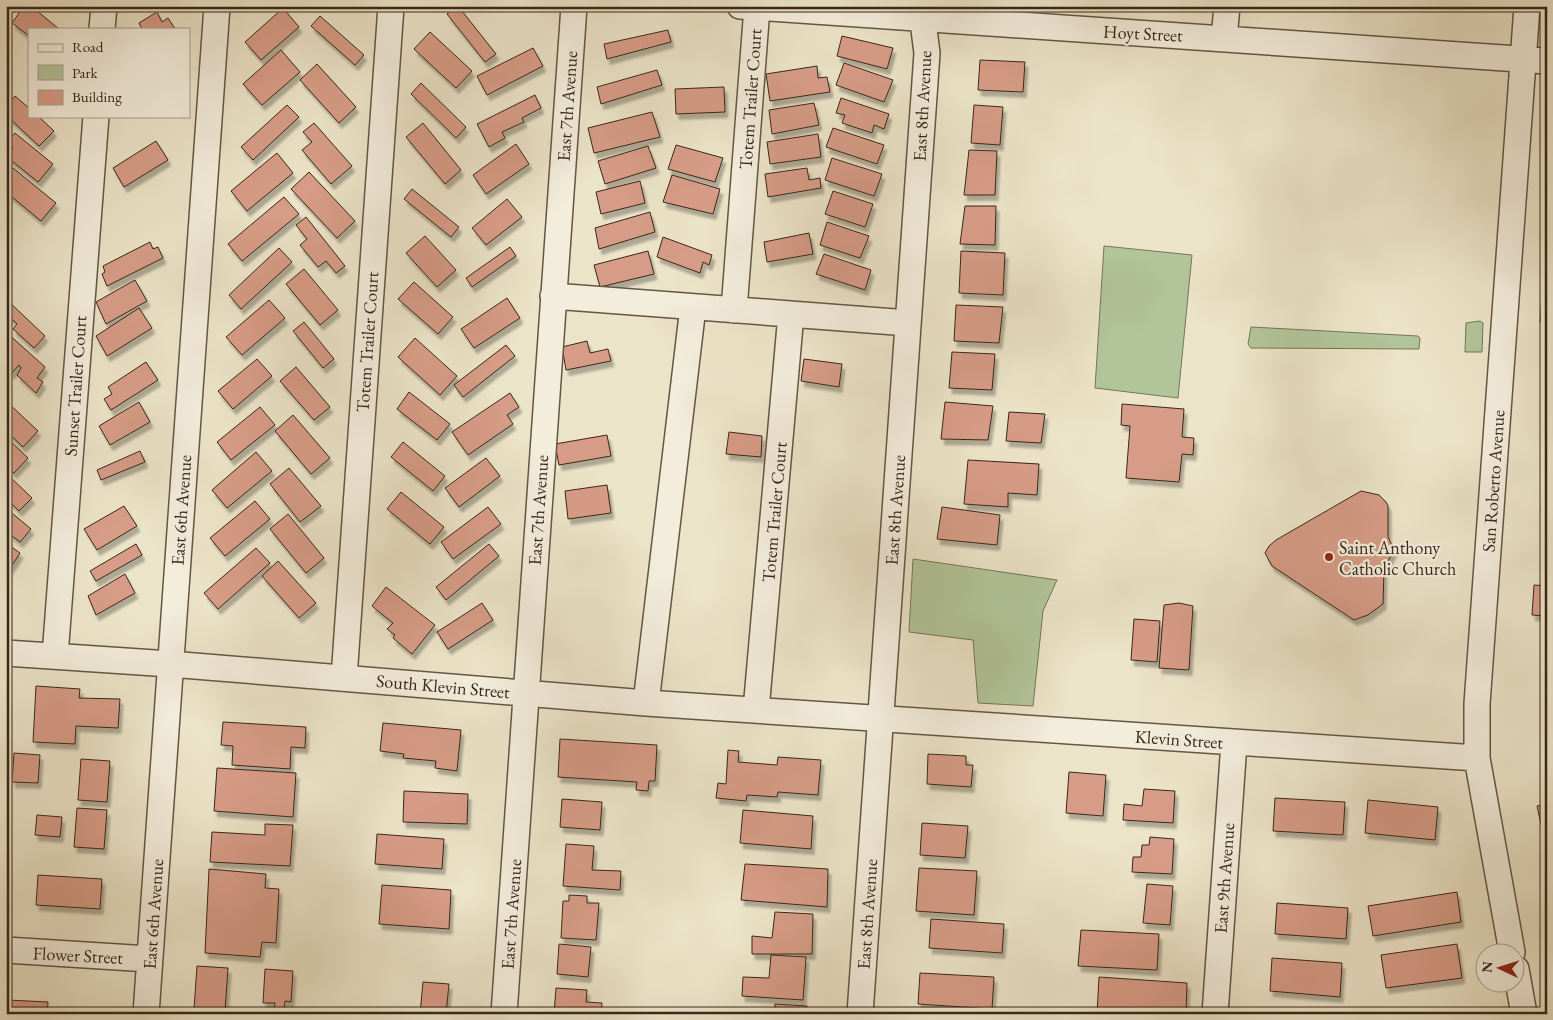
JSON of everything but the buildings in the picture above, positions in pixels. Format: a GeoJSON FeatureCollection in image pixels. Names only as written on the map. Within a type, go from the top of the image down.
{"type":"FeatureCollection","features":[{"type":"Feature","properties":{"kind":"street"},"geometry":{"type":"LineString","coordinates":[[102,28],[104,6]]}},
{"type":"Feature","properties":{"kind":"street","name":"East 6th Avenue"},"geometry":{"type":"LineString","coordinates":[[146,1014],[217,6]]}},
{"type":"Feature","properties":{"kind":"street","name":"Totem Trailer Court"},"geometry":{"type":"LineString","coordinates":[[344,678],[391,6]]}},
{"type":"Feature","properties":{"kind":"street","name":"East 7th Avenue"},"geometry":{"type":"LineString","coordinates":[[504,1014],[574,6]]}},
{"type":"Feature","properties":{"kind":"street"},"geometry":{"type":"LineString","coordinates":[[1224,38],[1227,6]]}},
{"type":"Feature","properties":{"kind":"street","name":"San Roberto Avenue"},"geometry":{"type":"LineString","coordinates":[[1510,942],[1477,758],[1477,704],[1535,60],[1527,6]]}},
{"type":"Feature","properties":{"kind":"street","name":"Totem Trailer Court"},"geometry":{"type":"LineString","coordinates":[[734,310],[748,7]]}},
{"type":"Feature","properties":{"kind":"street","name":"Hoyt Street"},"geometry":{"type":"LineString","coordinates":[[748,7],[922,13],[1224,38],[1535,60]]}},
{"type":"Feature","properties":{"kind":"street","name":"East 8th Avenue"},"geometry":{"type":"LineString","coordinates":[[860,1014],[927,53],[922,13]]}},
{"type":"Feature","properties":{"kind":"street","name":"Sunset Trailer Court"},"geometry":{"type":"LineString","coordinates":[[55,656],[96,118]]}},
{"type":"Feature","properties":{"kind":"street"},"geometry":{"type":"LineString","coordinates":[[553,296],[908,323]]}},
{"type":"Feature","properties":{"kind":"street"},"geometry":{"type":"LineString","coordinates":[[646,703],[693,307]]}},
{"type":"Feature","properties":{"kind":"street","name":"Totem Trailer Court"},"geometry":{"type":"LineString","coordinates":[[756,710],[791,314]]}},
{"type":"Feature","properties":{"kind":"street","name":"South Klevin Street"},"geometry":{"type":"LineString","coordinates":[[6,653],[170,664],[646,703],[880,718]]}},
{"type":"Feature","properties":{"kind":"street","name":"Klevin Street"},"geometry":{"type":"LineString","coordinates":[[880,718],[1477,758]]}},
{"type":"Feature","properties":{"kind":"street","name":"East 9th Avenue"},"geometry":{"type":"LineString","coordinates":[[1215,1014],[1234,743]]}},
{"type":"Feature","properties":{"kind":"street","name":"Flower Street"},"geometry":{"type":"LineString","coordinates":[[6,950],[150,959]]}},
{"type":"Feature","properties":{"kind":"street"},"geometry":{"type":"LineString","coordinates":[[1520,992],[1524,1014]]}},
{"type":"Feature","properties":{"kind":"green space"},"geometry":{"type":"Polygon","coordinates":[[[1104,246],[1192,255],[1178,398],[1095,388],[1104,246]]]}},
{"type":"Feature","properties":{"kind":"green space"},"geometry":{"type":"Polygon","coordinates":[[[1480,321],[1483,323],[1482,352],[1465,352],[1466,323],[1480,321]]]}},
{"type":"Feature","properties":{"kind":"green space"},"geometry":{"type":"Polygon","coordinates":[[[1251,327],[1418,336],[1420,338],[1419,349],[1251,348],[1248,344],[1251,327]]]}},
{"type":"Feature","properties":{"kind":"green space"},"geometry":{"type":"Polygon","coordinates":[[[913,559],[1057,580],[1043,611],[1033,706],[978,703],[973,640],[909,632],[913,559]]]}},
{"type":"Feature","properties":{"kind":"place","name":"Saint Anthony Catholic Church"},"geometry":{"type":"Point","coordinates":[1329,557]}}]}
